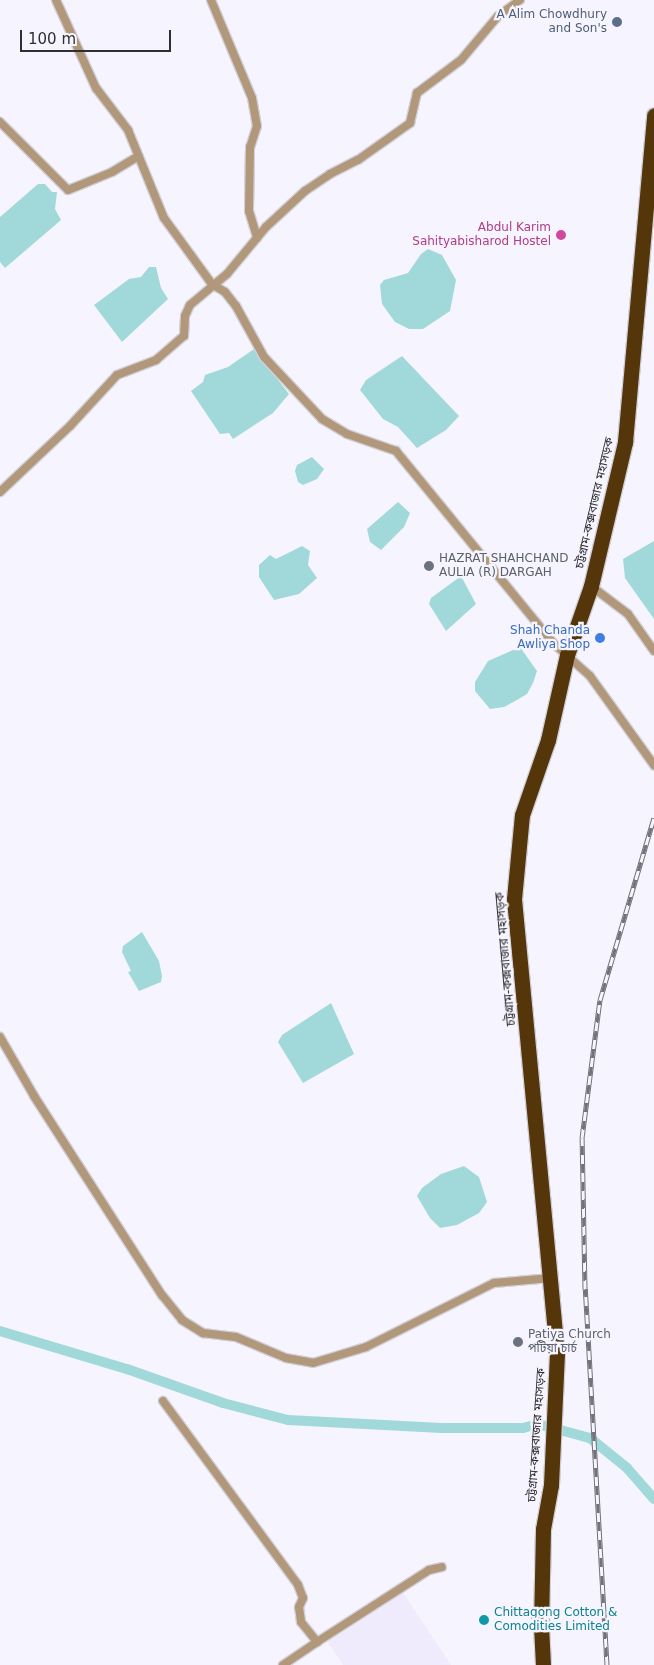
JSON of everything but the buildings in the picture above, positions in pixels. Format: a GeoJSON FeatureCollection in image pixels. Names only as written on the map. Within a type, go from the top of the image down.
{"type":"FeatureCollection","features":[{"type":"Feature","properties":{"kind":"highway","name":"চট্টগ্রাম-কক্সবাজার মহাসড়ক"},"geometry":{"type":"LineString","coordinates":[[543,1665],[543,1528],[551,1485],[556,1384],[551,1278],[514,898],[522,815],[548,740],[567,655],[592,586],[625,442],[654,115]]}},
{"type":"Feature","properties":{"kind":"street"},"geometry":{"type":"LineString","coordinates":[[56,0],[96,88],[128,130],[164,218],[212,284],[225,292],[236,306],[264,357],[322,418],[347,434],[396,451],[548,637],[590,676],[654,765]]}},
{"type":"Feature","properties":{"kind":"street"},"geometry":{"type":"LineString","coordinates":[[211,0],[252,98],[257,126],[250,147],[249,211],[257,238]]}},
{"type":"Feature","properties":{"kind":"street"},"geometry":{"type":"LineString","coordinates":[[0,492],[70,426],[117,375],[156,360],[184,336],[185,316],[190,305],[212,284],[228,274],[257,238],[305,191],[330,174],[358,160],[410,123],[417,93],[461,60],[498,16],[520,0]]}},
{"type":"Feature","properties":{"kind":"street"},"geometry":{"type":"LineString","coordinates":[[0,122],[68,190],[112,172],[138,156]]}},
{"type":"Feature","properties":{"kind":"street"},"geometry":{"type":"LineString","coordinates":[[592,586],[628,614],[654,651]]}},
{"type":"Feature","properties":{"kind":"street"},"geometry":{"type":"LineString","coordinates":[[0,1037],[34,1096],[162,1295],[182,1320],[203,1333],[236,1337],[286,1358],[313,1363],[366,1347],[494,1283],[551,1278]]}},
{"type":"Feature","properties":{"kind":"street"},"geometry":{"type":"LineString","coordinates":[[163,1401],[298,1585],[303,1598],[299,1608],[301,1622],[318,1642]]}},
{"type":"Feature","properties":{"kind":"street"},"geometry":{"type":"LineString","coordinates":[[283,1665],[429,1570],[442,1567]]}},
{"type":"Feature","properties":{"kind":"shaded area"},"geometry":{"type":"Polygon","coordinates":[[[38,184],[45,184],[52,192],[57,192],[55,209],[61,220],[5,268],[0,262],[0,217],[38,184]]]}},
{"type":"Feature","properties":{"kind":"shaded area"},"geometry":{"type":"Polygon","coordinates":[[[428,249],[442,255],[456,280],[450,311],[423,329],[409,329],[395,322],[382,304],[380,285],[384,280],[408,273],[421,254],[428,249]]]}},
{"type":"Feature","properties":{"kind":"shaded area"},"geometry":{"type":"Polygon","coordinates":[[[149,267],[156,267],[161,288],[168,299],[122,342],[94,305],[129,279],[141,277],[149,267]]]}},
{"type":"Feature","properties":{"kind":"shaded area"},"geometry":{"type":"Polygon","coordinates":[[[254,349],[289,394],[273,413],[233,439],[229,433],[220,434],[191,391],[203,382],[205,375],[228,367],[254,349]]]}},
{"type":"Feature","properties":{"kind":"shaded area"},"geometry":{"type":"Polygon","coordinates":[[[402,356],[459,416],[446,430],[417,448],[398,427],[383,419],[360,390],[366,380],[402,356]]]}},
{"type":"Feature","properties":{"kind":"shaded area"},"geometry":{"type":"Polygon","coordinates":[[[312,457],[324,469],[317,479],[303,485],[298,482],[295,471],[297,465],[312,457]]]}},
{"type":"Feature","properties":{"kind":"shaded area"},"geometry":{"type":"Polygon","coordinates":[[[398,502],[410,513],[404,527],[381,550],[370,542],[367,529],[398,502]]]}},
{"type":"Feature","properties":{"kind":"shaded area"},"geometry":{"type":"Polygon","coordinates":[[[654,541],[654,619],[625,578],[623,559],[654,541]]]}},
{"type":"Feature","properties":{"kind":"shaded area"},"geometry":{"type":"Polygon","coordinates":[[[302,546],[310,551],[308,565],[317,578],[299,594],[274,600],[259,577],[259,565],[270,555],[276,559],[302,546]]]}},
{"type":"Feature","properties":{"kind":"shaded area"},"geometry":{"type":"Polygon","coordinates":[[[461,576],[476,604],[446,631],[429,604],[431,598],[461,576]]]}},
{"type":"Feature","properties":{"kind":"shaded area"},"geometry":{"type":"Polygon","coordinates":[[[520,647],[537,671],[533,683],[527,694],[504,707],[490,709],[475,691],[475,682],[488,661],[520,647]]]}},
{"type":"Feature","properties":{"kind":"shaded area"},"geometry":{"type":"Polygon","coordinates":[[[142,932],[159,961],[162,976],[161,982],[139,991],[128,972],[131,971],[122,952],[123,946],[142,932]]]}},
{"type":"Feature","properties":{"kind":"shaded area"},"geometry":{"type":"Polygon","coordinates":[[[331,1003],[354,1054],[303,1083],[278,1042],[282,1035],[331,1003]]]}},
{"type":"Feature","properties":{"kind":"shaded area"},"geometry":{"type":"Polygon","coordinates":[[[464,1166],[479,1177],[487,1202],[479,1213],[457,1225],[440,1228],[430,1218],[417,1196],[422,1188],[441,1174],[464,1166]]]}},
{"type":"Feature","properties":{"kind":"shaded area"},"geometry":{"type":"Polygon","coordinates":[[[403,1593],[451,1665],[343,1665],[328,1642],[403,1593]]]}},
{"type":"Feature","properties":{"kind":"waterway"},"geometry":{"type":"LineString","coordinates":[[0,1331],[127,1369],[223,1403],[288,1420],[442,1428],[523,1428],[538,1424],[590,1438],[627,1468],[654,1499]]}},
{"type":"Feature","properties":{"kind":"railway"},"geometry":{"type":"LineString","coordinates":[[607,1665],[585,1289],[582,1138],[600,1000],[654,818]]}},
{"type":"Feature","properties":{"kind":"place","name":"A Alim Chowdhury and Son's"},"geometry":{"type":"Point","coordinates":[617,22]}},
{"type":"Feature","properties":{"kind":"place","name":"Abdul Karim Sahityabisharod Hostel"},"geometry":{"type":"Point","coordinates":[561,235]}},
{"type":"Feature","properties":{"kind":"place","name":"HAZRAT SHAHCHAND AULIA (R) DARGAH"},"geometry":{"type":"Point","coordinates":[429,566]}},
{"type":"Feature","properties":{"kind":"place","name":"Shah Chanda Awliya Shop"},"geometry":{"type":"Point","coordinates":[600,638]}},
{"type":"Feature","properties":{"kind":"place","name":"Patiya Church পটিয়া চার্চ"},"geometry":{"type":"Point","coordinates":[518,1342]}},
{"type":"Feature","properties":{"kind":"place","name":"Chittagong Cotton & Comodities Limited"},"geometry":{"type":"Point","coordinates":[484,1620]}}]}
